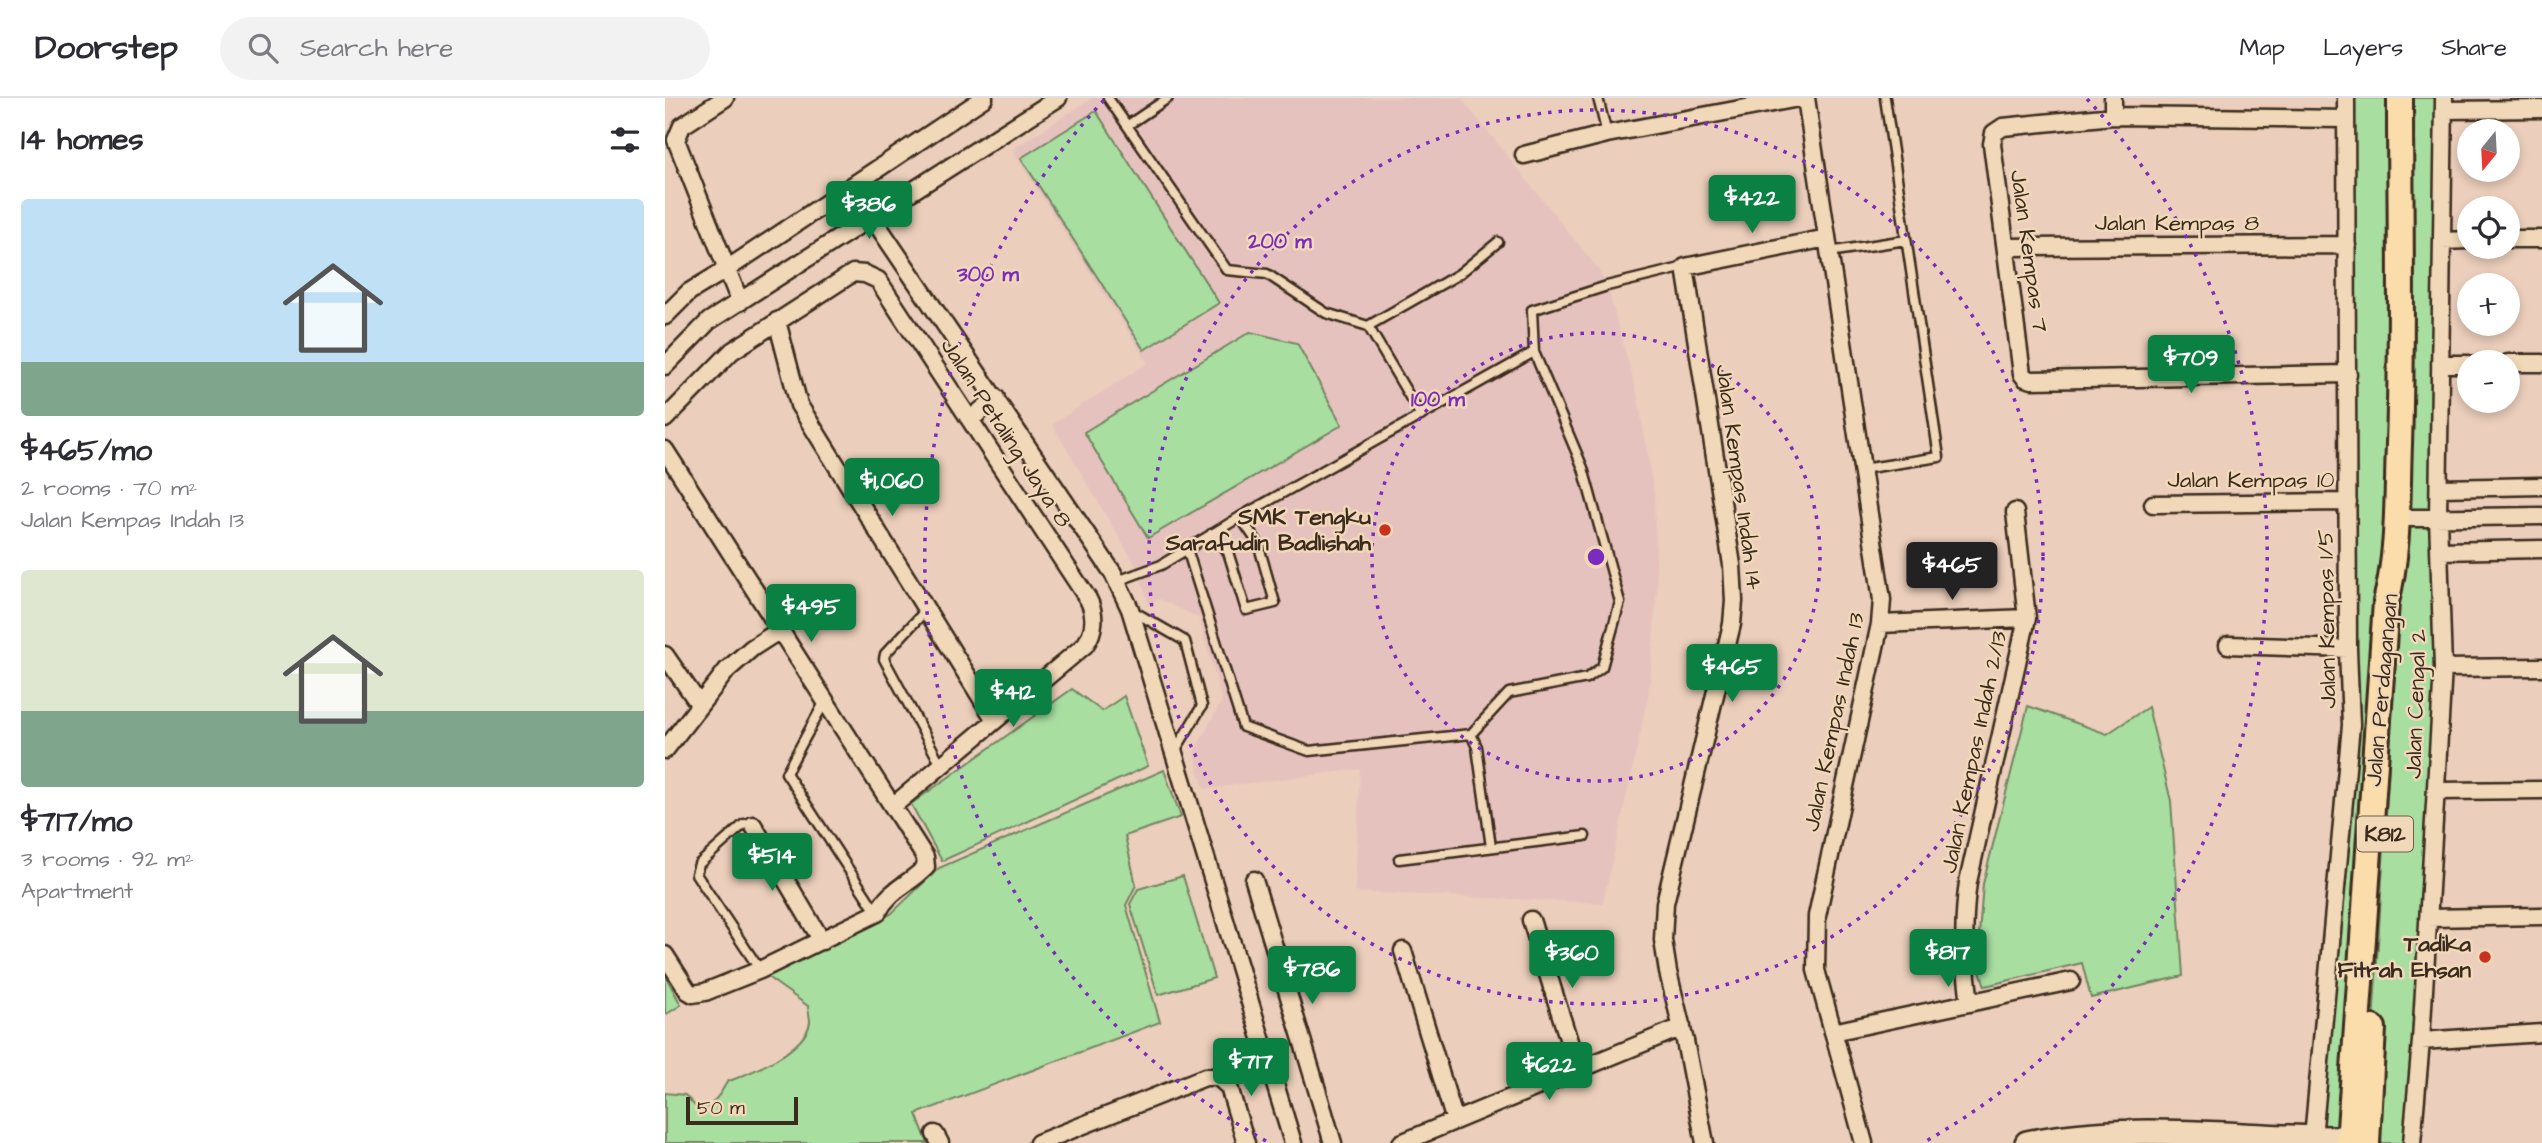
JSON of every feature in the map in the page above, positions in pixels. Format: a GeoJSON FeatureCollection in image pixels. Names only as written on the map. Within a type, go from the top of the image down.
{"type":"FeatureCollection","features":[{"type":"Feature","properties":{"kind":"main road","name":"Jalan Perdagangan"},"geometry":{"type":"LineString","coordinates":[[2358,1141],[2399,604],[2394,573],[2400,404],[2400,98]]}},
{"type":"Feature","properties":{"kind":"street"},"geometry":{"type":"LineString","coordinates":[[725,98],[682,126],[671,141],[740,302]]}},
{"type":"Feature","properties":{"kind":"street"},"geometry":{"type":"LineString","coordinates":[[665,316],[689,292],[984,98]]}},
{"type":"Feature","properties":{"kind":"street"},"geometry":{"type":"LineString","coordinates":[[665,366],[709,321],[1058,98]]}},
{"type":"Feature","properties":{"kind":"street"},"geometry":{"type":"LineString","coordinates":[[1524,155],[1607,134],[1799,98]]}},
{"type":"Feature","properties":{"kind":"street","name":"Jalan Kempas Indah 13"},"geometry":{"type":"LineString","coordinates":[[1806,98],[1882,600],[1817,916],[1816,970],[1864,1143]]}},
{"type":"Feature","properties":{"kind":"street"},"geometry":{"type":"LineString","coordinates":[[2113,98],[2113,116],[2346,119]]}},
{"type":"Feature","properties":{"kind":"street","name":"Jalan Kempas 1/5"},"geometry":{"type":"LineString","coordinates":[[2304,1139],[2351,725],[2348,649],[2346,98]]}},
{"type":"Feature","properties":{"kind":"street"},"geometry":{"type":"LineString","coordinates":[[2444,104],[2542,109]]}},
{"type":"Feature","properties":{"kind":"street","name":"Jalan Cengal 2"},"geometry":{"type":"LineString","coordinates":[[2412,1143],[2421,1041],[2444,668],[2438,517],[2444,104]]}},
{"type":"Feature","properties":{"kind":"street","name":"Jalan Kempas 7"},"geometry":{"type":"LineString","coordinates":[[2113,116],[2003,127],[1994,133],[1992,144],[2022,374],[2025,378],[2348,374]]}},
{"type":"Feature","properties":{"kind":"street"},"geometry":{"type":"LineString","coordinates":[[872,217],[1117,581],[1130,609],[1293,1143]]}},
{"type":"Feature","properties":{"kind":"street"},"geometry":{"type":"LineString","coordinates":[[2520,240],[2542,239]]}},
{"type":"Feature","properties":{"kind":"street"},"geometry":{"type":"LineString","coordinates":[[2442,241],[2457,240]]}},
{"type":"Feature","properties":{"kind":"street"},"geometry":{"type":"LineString","coordinates":[[1685,267],[1828,245]]}},
{"type":"Feature","properties":{"kind":"street","name":"Jalan Kempas 8"},"geometry":{"type":"LineString","coordinates":[[2007,247],[2347,245]]}},
{"type":"Feature","properties":{"kind":"street","name":"Jalan Kempas Indah 14"},"geometry":{"type":"LineString","coordinates":[[1685,267],[1732,565],[1734,601],[1732,624],[1665,903],[1663,940],[1705,1143]]}},
{"type":"Feature","properties":{"kind":"street","name":"Jalan Petaling Jaya 8"},"geometry":{"type":"LineString","coordinates":[[777,321],[853,273],[865,274],[878,280],[1088,599],[1094,615],[1094,626],[1085,645],[995,720]]}},
{"type":"Feature","properties":{"kind":"street"},"geometry":{"type":"LineString","coordinates":[[665,419],[732,351],[777,321],[799,404],[995,720],[893,806]]}},
{"type":"Feature","properties":{"kind":"street"},"geometry":{"type":"LineString","coordinates":[[2520,363],[2542,363]]}},
{"type":"Feature","properties":{"kind":"street"},"geometry":{"type":"LineString","coordinates":[[2440,364],[2457,364]]}},
{"type":"Feature","properties":{"kind":"street"},"geometry":{"type":"LineString","coordinates":[[971,419],[996,398]]}},
{"type":"Feature","properties":{"kind":"street"},"geometry":{"type":"LineString","coordinates":[[665,450],[925,857],[926,867],[887,896],[877,913],[760,971],[705,992],[693,994],[688,991],[665,955]]}},
{"type":"Feature","properties":{"kind":"street"},"geometry":{"type":"LineString","coordinates":[[2440,488],[2542,486]]}},
{"type":"Feature","properties":{"kind":"street","name":"Jalan Kempas 10"},"geometry":{"type":"LineString","coordinates":[[2153,504],[2348,502]]}},
{"type":"Feature","properties":{"kind":"street","name":"Jalan Kempas Indah 2/13"},"geometry":{"type":"LineString","coordinates":[[1970,1003],[1962,922],[1968,882],[2027,618],[2015,512]]}},
{"type":"Feature","properties":{"kind":"street"},"geometry":{"type":"LineString","coordinates":[[2397,518],[2542,516]]}},
{"type":"Feature","properties":{"kind":"street"},"geometry":{"type":"LineString","coordinates":[[2439,551],[2542,549]]}},
{"type":"Feature","properties":{"kind":"street"},"geometry":{"type":"LineString","coordinates":[[1879,624],[2027,618]]}},
{"type":"Feature","properties":{"kind":"street"},"geometry":{"type":"LineString","coordinates":[[665,750],[727,670],[780,630]]}},
{"type":"Feature","properties":{"kind":"street"},"geometry":{"type":"LineString","coordinates":[[2228,645],[2348,649]]}},
{"type":"Feature","properties":{"kind":"street"},"geometry":{"type":"LineString","coordinates":[[665,655],[699,704]]}},
{"type":"Feature","properties":{"kind":"street"},"geometry":{"type":"LineString","coordinates":[[2444,668],[2542,667]]}},
{"type":"Feature","properties":{"kind":"street"},"geometry":{"type":"LineString","coordinates":[[2437,791],[2542,790]]}},
{"type":"Feature","properties":{"kind":"street"},"geometry":{"type":"LineString","coordinates":[[753,825],[822,941]]}},
{"type":"Feature","properties":{"kind":"street"},"geometry":{"type":"LineString","coordinates":[[1254,880],[1333,1143]]}},
{"type":"Feature","properties":{"kind":"street"},"geometry":{"type":"LineString","coordinates":[[2428,918],[2542,916]]}},
{"type":"Feature","properties":{"kind":"street"},"geometry":{"type":"LineString","coordinates":[[1531,920],[1578,1070]]}},
{"type":"Feature","properties":{"kind":"street"},"geometry":{"type":"LineString","coordinates":[[1403,951],[1455,1121]]}},
{"type":"Feature","properties":{"kind":"street"},"geometry":{"type":"LineString","coordinates":[[1833,1032],[2071,981]]}},
{"type":"Feature","properties":{"kind":"street"},"geometry":{"type":"LineString","coordinates":[[1401,1143],[1682,1027]]}},
{"type":"Feature","properties":{"kind":"street"},"geometry":{"type":"LineString","coordinates":[[2421,1041],[2542,1033]]}},
{"type":"Feature","properties":{"kind":"street"},"geometry":{"type":"LineString","coordinates":[[1038,1143],[1205,1077],[1218,1077],[1229,1087],[1246,1143]]}},
{"type":"Feature","properties":{"kind":"street"},"geometry":{"type":"LineString","coordinates":[[2028,1143],[2075,1135],[2137,1131],[2358,1141]]}},
{"type":"Feature","properties":{"kind":"lane"},"geometry":{"type":"LineString","coordinates":[[1108,98],[1227,270],[1267,274],[1326,313],[1368,327],[1421,416]]}},
{"type":"Feature","properties":{"kind":"lane"},"geometry":{"type":"LineString","coordinates":[[1128,125],[1168,98]]}},
{"type":"Feature","properties":{"kind":"lane"},"geometry":{"type":"LineString","coordinates":[[1598,98],[1607,134]]}},
{"type":"Feature","properties":{"kind":"lane"},"geometry":{"type":"LineString","coordinates":[[1862,469],[1938,457],[1885,98]]}},
{"type":"Feature","properties":{"kind":"lane"},"geometry":{"type":"LineString","coordinates":[[1828,245],[1906,240]]}},
{"type":"Feature","properties":{"kind":"lane"},"geometry":{"type":"LineString","coordinates":[[1368,327],[1459,274],[1498,242]]}},
{"type":"Feature","properties":{"kind":"lane"},"geometry":{"type":"LineString","coordinates":[[1187,550],[1243,727],[1309,751],[1471,734],[1509,692],[1587,678],[1602,667],[1620,602],[1583,468],[1534,352],[1532,310],[1607,286],[1685,267]]}},
{"type":"Feature","properties":{"kind":"lane"},"geometry":{"type":"LineString","coordinates":[[1117,581],[1161,565],[1240,517],[1534,352]]}},
{"type":"Feature","properties":{"kind":"lane"},"geometry":{"type":"LineString","coordinates":[[1211,534],[1228,552],[1245,610],[1275,603],[1258,543],[1240,517]]}},
{"type":"Feature","properties":{"kind":"lane"},"geometry":{"type":"LineString","coordinates":[[927,609],[885,654],[884,659],[941,765]]}},
{"type":"Feature","properties":{"kind":"lane"},"geometry":{"type":"LineString","coordinates":[[1130,609],[1185,641],[1202,706],[1175,751]]}},
{"type":"Feature","properties":{"kind":"lane"},"geometry":{"type":"LineString","coordinates":[[825,701],[786,773],[877,913]]}},
{"type":"Feature","properties":{"kind":"lane"},"geometry":{"type":"LineString","coordinates":[[1471,734],[1477,747],[1491,847]]}},
{"type":"Feature","properties":{"kind":"lane"},"geometry":{"type":"LineString","coordinates":[[753,825],[744,824],[699,864],[696,874],[760,971]]}},
{"type":"Feature","properties":{"kind":"lane"},"geometry":{"type":"LineString","coordinates":[[1399,859],[1585,836]]}},
{"type":"Feature","properties":{"kind":"shaded area","name":"SMK Tengku Sarafudin Badlishah"},"geometry":{"type":"Polygon","coordinates":[[[1092,98],[1461,98],[1598,269],[1607,286],[1638,398],[1654,494],[1657,590],[1649,692],[1603,903],[1355,892],[1360,769],[1204,789],[1194,752],[1222,701],[1199,618],[1159,599],[1149,603],[1136,566],[1052,424],[1148,363],[1012,150],[1092,98]]]}},
{"type":"Feature","properties":{"kind":"green space"},"geometry":{"type":"Polygon","coordinates":[[[2346,98],[2444,98],[2443,668],[2412,1143],[2367,1143],[2366,1138],[2399,604],[2393,581],[2349,1139],[2313,1138],[2351,725],[2346,98]]]}},
{"type":"Feature","properties":{"kind":"green space"},"geometry":{"type":"Polygon","coordinates":[[[1096,111],[1219,303],[1144,350],[1021,158],[1096,111]]]}},
{"type":"Feature","properties":{"kind":"green space"},"geometry":{"type":"Polygon","coordinates":[[[1250,332],[1297,343],[1342,425],[1148,538],[1084,432],[1250,332]]]}},
{"type":"Feature","properties":{"kind":"green space"},"geometry":{"type":"Polygon","coordinates":[[[1072,689],[1102,711],[1124,696],[1148,766],[942,861],[911,804],[1072,689]]]}},
{"type":"Feature","properties":{"kind":"green space"},"geometry":{"type":"Polygon","coordinates":[[[2028,706],[2107,734],[2148,707],[2171,801],[2183,976],[2091,998],[2082,963],[1985,986],[1977,961],[1983,884],[2028,706]]]}},
{"type":"Feature","properties":{"kind":"green space"},"geometry":{"type":"Polygon","coordinates":[[[1164,770],[1181,817],[1125,836],[1136,885],[1126,905],[1160,1022],[916,1114],[928,1143],[665,1143],[665,1093],[685,1095],[696,1107],[709,1107],[727,1082],[776,1060],[806,1033],[810,1022],[808,1006],[766,976],[891,914],[939,868],[1164,770]]]}},
{"type":"Feature","properties":{"kind":"green space"},"geometry":{"type":"Polygon","coordinates":[[[1183,876],[1214,978],[1158,995],[1130,904],[1138,889],[1183,876]]]}},
{"type":"Feature","properties":{"kind":"green space"},"geometry":{"type":"Polygon","coordinates":[[[665,975],[681,1005],[665,1015],[665,975]]]}},
{"type":"Feature","properties":{"kind":"place","name":"SMK Tengku Sarafudin Badlishah"},"geometry":{"type":"Point","coordinates":[1385,530]}},
{"type":"Feature","properties":{"kind":"place","name":"Tadika Fitrah Ehsan"},"geometry":{"type":"Point","coordinates":[2485,957]}}]}
